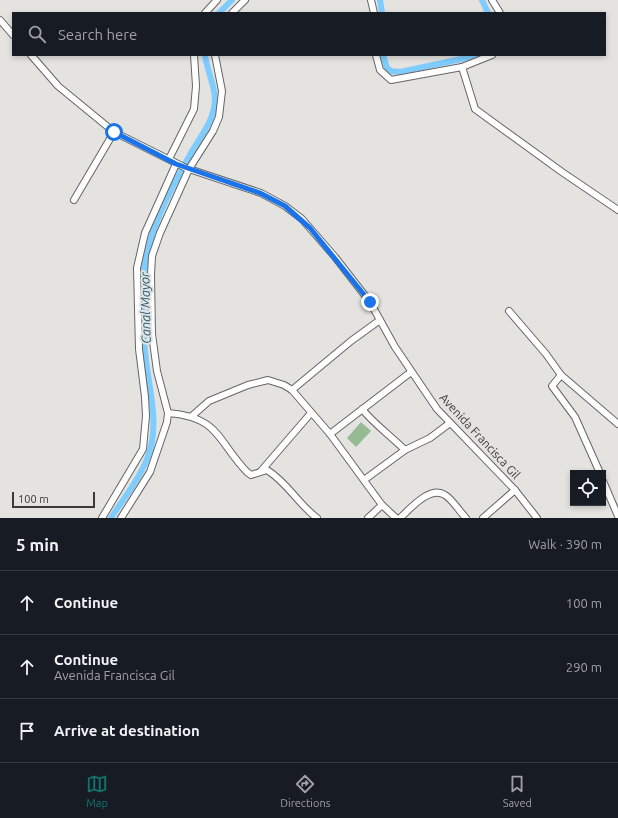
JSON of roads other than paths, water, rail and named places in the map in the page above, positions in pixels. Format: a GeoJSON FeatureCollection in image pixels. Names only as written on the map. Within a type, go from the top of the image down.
{"type":"FeatureCollection","features":[{"type":"Feature","properties":{"kind":"street"},"geometry":{"type":"LineString","coordinates":[[206,12],[217,0]]}},
{"type":"Feature","properties":{"kind":"street"},"geometry":{"type":"LineString","coordinates":[[233,12],[245,0]]}},
{"type":"Feature","properties":{"kind":"street"},"geometry":{"type":"LineString","coordinates":[[371,0],[374,12]]}},
{"type":"Feature","properties":{"kind":"street"},"geometry":{"type":"LineString","coordinates":[[492,0],[499,12]]}},
{"type":"Feature","properties":{"kind":"street"},"geometry":{"type":"LineString","coordinates":[[0,20],[12,34]]}},
{"type":"Feature","properties":{"kind":"street","name":"Avenida Francisca Gil"},"geometry":{"type":"LineString","coordinates":[[32,56],[58,86],[114,132],[187,168],[260,193],[285,206],[302,219],[356,283],[370,302],[412,372],[437,408],[515,490],[537,518]]}},
{"type":"Feature","properties":{"kind":"street"},"geometry":{"type":"LineString","coordinates":[[169,159],[194,109],[196,86],[194,56]]}},
{"type":"Feature","properties":{"kind":"street"},"geometry":{"type":"LineString","coordinates":[[121,518],[150,472],[167,422],[168,413],[160,385],[154,352],[151,275],[152,256],[187,168],[213,131],[219,117],[222,91],[215,56]]}},
{"type":"Feature","properties":{"kind":"street"},"geometry":{"type":"LineString","coordinates":[[376,56],[380,70],[391,80],[462,67],[490,56]]}},
{"type":"Feature","properties":{"kind":"street"},"geometry":{"type":"LineString","coordinates":[[462,67],[474,109],[618,210]]}},
{"type":"Feature","properties":{"kind":"street"},"geometry":{"type":"LineString","coordinates":[[74,200],[114,132]]}},
{"type":"Feature","properties":{"kind":"street"},"geometry":{"type":"LineString","coordinates":[[102,518],[143,449],[146,410],[139,349],[137,268],[145,233],[178,164]]}},
{"type":"Feature","properties":{"kind":"street"},"geometry":{"type":"LineString","coordinates":[[509,311],[546,354],[561,375],[618,424]]}},
{"type":"Feature","properties":{"kind":"street"},"geometry":{"type":"LineString","coordinates":[[292,390],[341,349],[380,320]]}},
{"type":"Feature","properties":{"kind":"street"},"geometry":{"type":"LineString","coordinates":[[330,434],[412,372]]}},
{"type":"Feature","properties":{"kind":"street"},"geometry":{"type":"LineString","coordinates":[[561,375],[552,386],[575,417],[599,470]]}},
{"type":"Feature","properties":{"kind":"street"},"geometry":{"type":"LineString","coordinates":[[192,416],[209,402],[220,396],[268,380],[284,385],[292,390],[330,434],[382,505],[396,518]]}},
{"type":"Feature","properties":{"kind":"street"},"geometry":{"type":"LineString","coordinates":[[362,409],[370,420],[385,430],[405,450]]}},
{"type":"Feature","properties":{"kind":"street"},"geometry":{"type":"LineString","coordinates":[[168,413],[192,416],[201,419],[220,436],[247,472],[251,475],[267,470],[278,477],[291,490],[304,508],[317,518]]}},
{"type":"Feature","properties":{"kind":"street"},"geometry":{"type":"LineString","coordinates":[[261,471],[311,413]]}},
{"type":"Feature","properties":{"kind":"street"},"geometry":{"type":"LineString","coordinates":[[364,480],[405,450],[430,438],[450,423]]}},
{"type":"Feature","properties":{"kind":"street"},"geometry":{"type":"LineString","coordinates":[[606,488],[618,516]]}},
{"type":"Feature","properties":{"kind":"street"},"geometry":{"type":"LineString","coordinates":[[487,517],[515,490]]}},
{"type":"Feature","properties":{"kind":"street"},"geometry":{"type":"LineString","coordinates":[[400,518],[432,492],[439,492],[444,495],[466,518]]}},
{"type":"Feature","properties":{"kind":"street"},"geometry":{"type":"LineString","coordinates":[[368,518],[382,505]]}},
{"type":"Feature","properties":{"kind":"waterway","name":"Canal Mayor"},"geometry":{"type":"LineString","coordinates":[[220,12],[232,0]]}},
{"type":"Feature","properties":{"kind":"waterway","name":"Canal Mayor"},"geometry":{"type":"LineString","coordinates":[[380,0],[382,12]]}},
{"type":"Feature","properties":{"kind":"waterway","name":"Canal Mayor"},"geometry":{"type":"LineString","coordinates":[[482,0],[488,12]]}},
{"type":"Feature","properties":{"kind":"waterway","name":"Canal Mayor"},"geometry":{"type":"LineString","coordinates":[[111,518],[144,467],[151,447],[153,435],[153,410],[142,320],[144,266],[150,240],[165,202],[208,126],[214,108],[215,95],[205,56]]}},
{"type":"Feature","properties":{"kind":"waterway","name":"Canal Mayor"},"geometry":{"type":"LineString","coordinates":[[383,56],[387,68],[391,71],[400,72],[475,56]]}}]}
